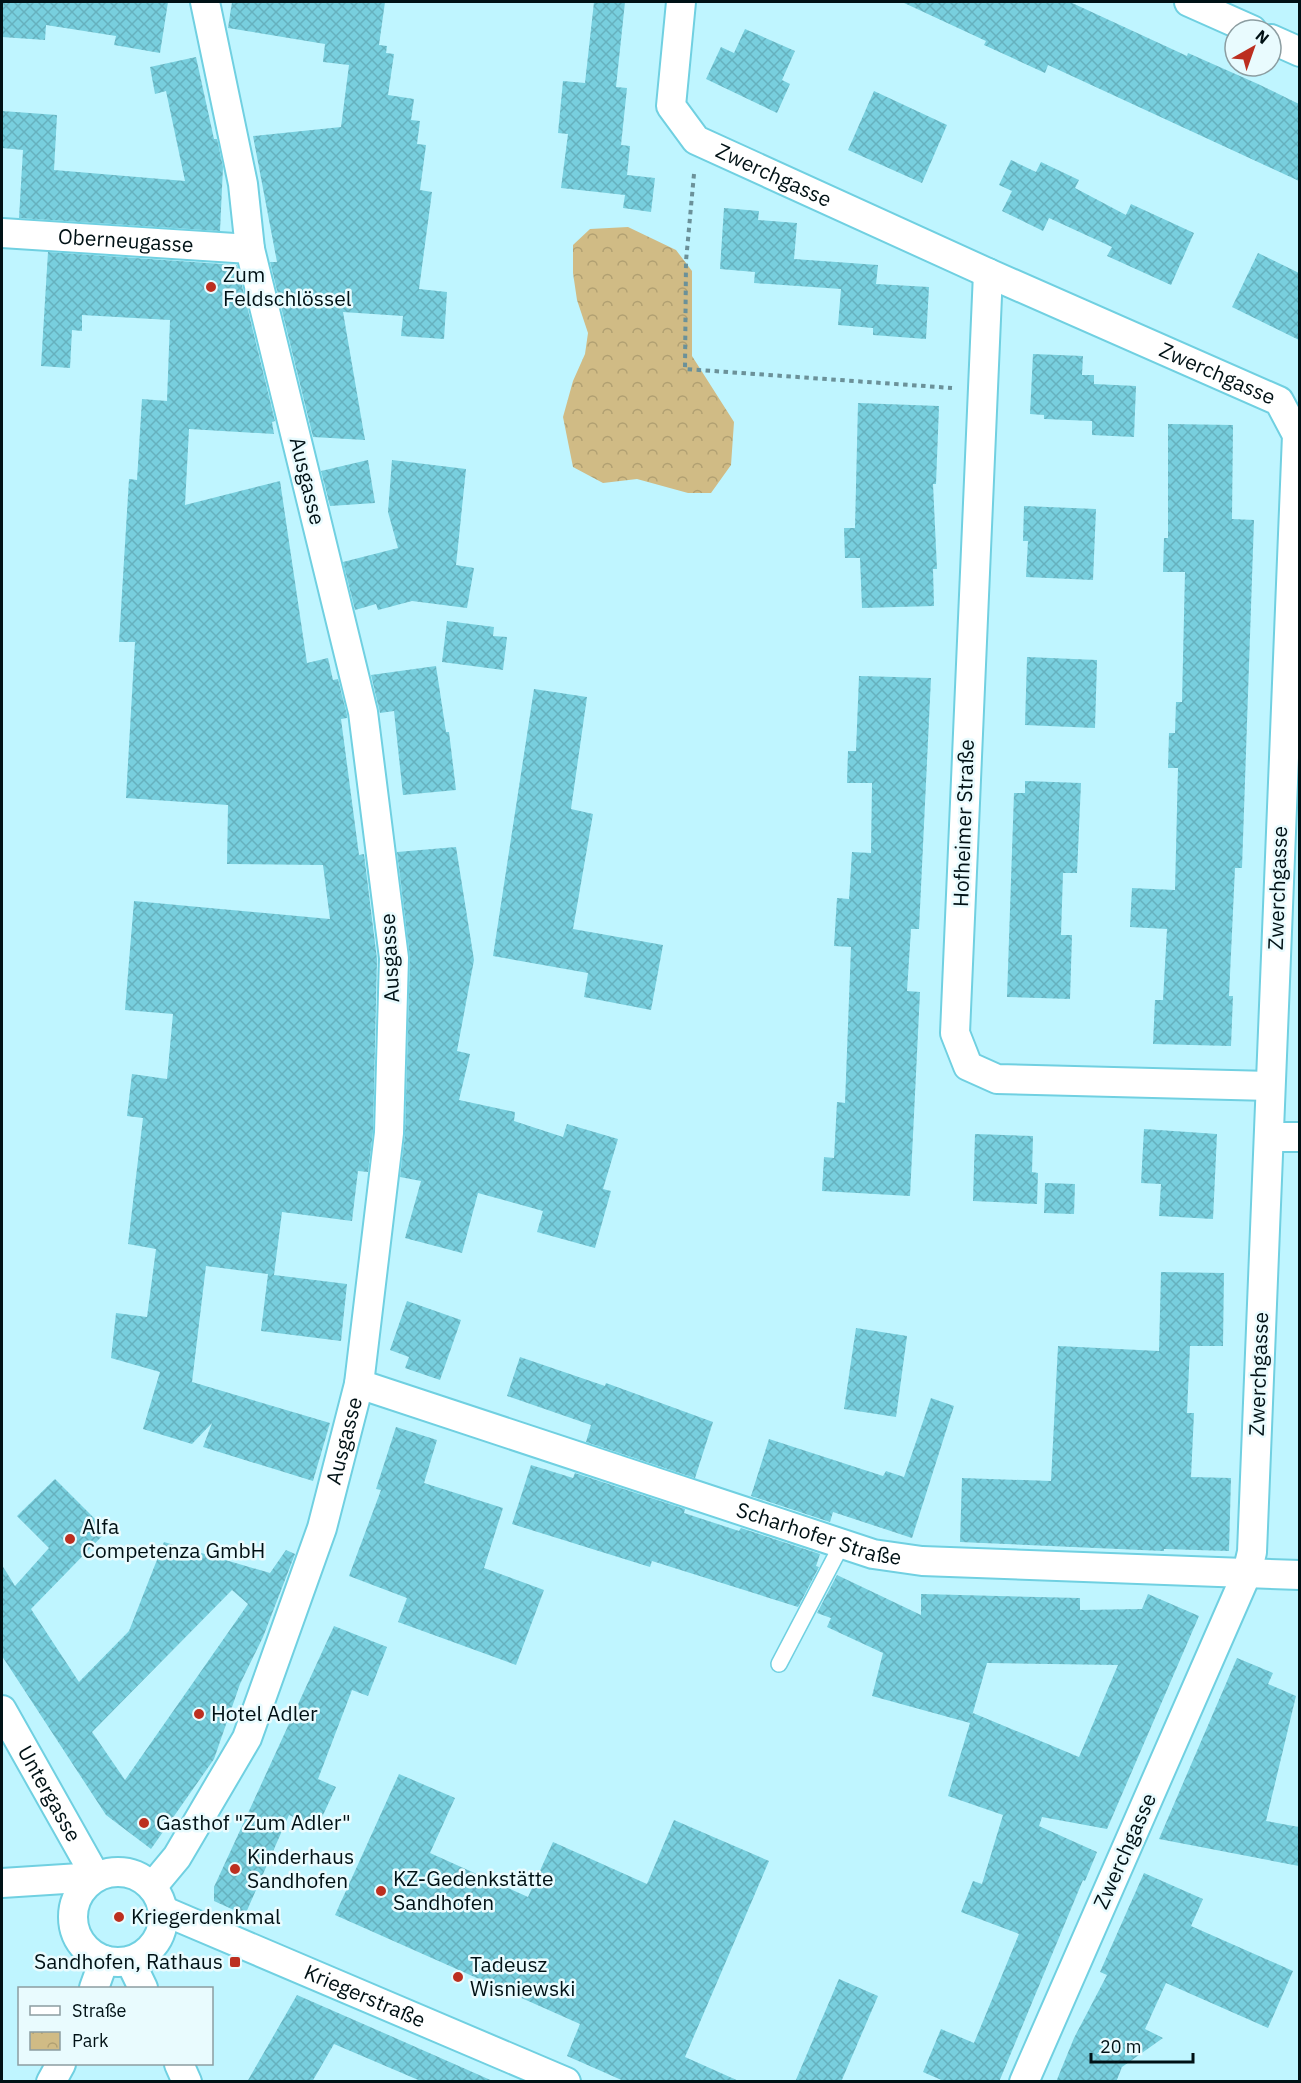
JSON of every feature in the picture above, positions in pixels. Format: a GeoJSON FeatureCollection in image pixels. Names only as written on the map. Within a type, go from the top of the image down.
{"type":"FeatureCollection","features":[{"type":"Feature","properties":{"kind":"street","name":"Ausgasse"},"geometry":{"type":"LineString","coordinates":[[158,1899],[177,1857],[247,1738],[322,1528],[359,1384],[389,1133],[394,957],[363,712],[250,249],[243,184],[205,2]]}},
{"type":"Feature","properties":{"kind":"street","name":"Zwerchgasse"},"geometry":{"type":"LineString","coordinates":[[681,2],[671,106],[696,140],[988,273],[1279,401],[1298,435],[1253,1540],[1247,1573],[1024,2082]]}},
{"type":"Feature","properties":{"kind":"street"},"geometry":{"type":"LineString","coordinates":[[1189,2],[1225,18]]}},
{"type":"Feature","properties":{"kind":"street"},"geometry":{"type":"LineString","coordinates":[[1283,45],[1299,52]]}},
{"type":"Feature","properties":{"kind":"street","name":"Oberneugasse"},"geometry":{"type":"LineString","coordinates":[[2,233],[250,249]]}},
{"type":"Feature","properties":{"kind":"street","name":"Hofheimer Straße"},"geometry":{"type":"LineString","coordinates":[[988,273],[955,1033],[968,1066],[997,1079],[1270,1086]]}},
{"type":"Feature","properties":{"kind":"street"},"geometry":{"type":"LineString","coordinates":[[1269,1137],[1299,1137]]}},
{"type":"Feature","properties":{"kind":"street","name":"Scharhofer Straße"},"geometry":{"type":"LineString","coordinates":[[359,1384],[873,1554],[922,1562],[1299,1575]]}},
{"type":"Feature","properties":{"kind":"street","name":"Untergasse"},"geometry":{"type":"LineString","coordinates":[[2,1710],[96,1877]]}},
{"type":"Feature","properties":{"kind":"street"},"geometry":{"type":"LineString","coordinates":[[2,1883],[96,1877],[110,1872],[126,1872],[140,1877],[158,1899],[161,1931],[152,1948],[117,1961],[96,1987]]}},
{"type":"Feature","properties":{"kind":"street"},"geometry":{"type":"LineString","coordinates":[[96,1877],[78,1896],[73,1921],[83,1946],[117,1961],[141,1987]]}},
{"type":"Feature","properties":{"kind":"street","name":"Kriegerstraße"},"geometry":{"type":"LineString","coordinates":[[158,1899],[566,2082]]}},
{"type":"Feature","properties":{"kind":"street"},"geometry":{"type":"LineString","coordinates":[[51,2082],[60,2065]]}},
{"type":"Feature","properties":{"kind":"street"},"geometry":{"type":"LineString","coordinates":[[179,2065],[187,2082]]}},
{"type":"Feature","properties":{"kind":"lane"},"geometry":{"type":"LineString","coordinates":[[779,1664],[842,1544]]}},
{"type":"Feature","properties":{"kind":"path"},"geometry":{"type":"LineString","coordinates":[[696,140],[686,261],[685,369],[983,390]]}},
{"type":"Feature","properties":{"kind":"green space"},"geometry":{"type":"Polygon","coordinates":[[[628,227],[676,250],[692,271],[692,356],[734,422],[731,465],[711,493],[688,493],[637,479],[603,483],[573,467],[563,417],[573,381],[585,354],[588,333],[577,300],[573,273],[573,245],[590,229],[628,227]]]}},
{"type":"Feature","properties":{"kind":"building"},"geometry":{"type":"Polygon","coordinates":[[[2,2],[168,2],[160,53],[114,45],[116,36],[46,25],[45,40],[2,37],[2,2]]]}},
{"type":"Feature","properties":{"kind":"building"},"geometry":{"type":"Polygon","coordinates":[[[232,2],[385,2],[379,45],[387,46],[386,53],[394,54],[388,95],[414,99],[411,120],[420,121],[417,144],[426,145],[420,190],[432,192],[419,289],[447,292],[444,339],[401,336],[403,316],[343,312],[365,440],[313,437],[270,262],[277,262],[253,136],[341,127],[349,65],[323,62],[325,44],[228,28],[232,2]]]}},
{"type":"Feature","properties":{"kind":"building"},"geometry":{"type":"Polygon","coordinates":[[[594,2],[625,2],[616,87],[627,88],[621,145],[630,146],[627,175],[655,178],[651,212],[623,208],[625,195],[561,188],[568,134],[558,133],[563,81],[585,83],[594,2]]]}},
{"type":"Feature","properties":{"kind":"building"},"geometry":{"type":"Polygon","coordinates":[[[902,2],[1070,2],[1187,56],[1188,53],[1223,68],[1223,78],[1244,78],[1258,84],[1299,104],[1299,181],[1048,65],[1045,73],[984,45],[986,41],[902,2]]]}},
{"type":"Feature","properties":{"kind":"building"},"geometry":{"type":"Polygon","coordinates":[[[745,29],[795,51],[782,80],[790,84],[777,113],[706,79],[721,47],[734,53],[745,29]]]}},
{"type":"Feature","properties":{"kind":"building"},"geometry":{"type":"Polygon","coordinates":[[[196,57],[214,139],[217,139],[223,167],[220,231],[19,218],[23,150],[2,148],[2,111],[57,115],[54,170],[185,181],[166,91],[155,94],[150,67],[196,57]]]}},
{"type":"Feature","properties":{"kind":"building"},"geometry":{"type":"Polygon","coordinates":[[[874,91],[947,125],[922,183],[848,150],[874,91]]]}},
{"type":"Feature","properties":{"kind":"building"},"geometry":{"type":"Polygon","coordinates":[[[1011,160],[1036,172],[1041,162],[1079,180],[1075,188],[1126,215],[1131,204],[1194,233],[1171,285],[1107,256],[1112,247],[1049,218],[1043,231],[1002,211],[1012,191],[999,185],[1011,160]]]}},
{"type":"Feature","properties":{"kind":"building"},"geometry":{"type":"Polygon","coordinates":[[[724,208],[759,211],[758,220],[797,223],[794,259],[878,265],[876,284],[929,287],[926,339],[873,335],[873,328],[838,325],[841,289],[754,283],[755,272],[720,269],[724,208]]]}},
{"type":"Feature","properties":{"kind":"building"},"geometry":{"type":"Polygon","coordinates":[[[48,252],[237,265],[275,421],[272,422],[274,434],[189,429],[185,505],[280,481],[307,663],[328,658],[333,680],[338,679],[347,715],[347,718],[341,719],[359,855],[364,854],[377,959],[373,1132],[368,1172],[358,1171],[352,1221],[282,1212],[274,1275],[347,1284],[341,1341],[261,1331],[268,1274],[206,1266],[192,1382],[330,1423],[313,1481],[203,1447],[212,1423],[192,1444],[143,1429],[160,1372],[111,1358],[116,1313],[147,1317],[156,1249],[128,1244],[143,1118],[127,1116],[132,1074],[167,1079],[173,1014],[125,1010],[134,901],[330,919],[323,865],[227,864],[228,805],[126,798],[135,642],[119,642],[129,479],[137,480],[142,399],[167,401],[170,320],[82,315],[82,331],[72,330],[70,368],[41,366],[48,252]]]}},
{"type":"Feature","properties":{"kind":"building"},"geometry":{"type":"Polygon","coordinates":[[[1258,253],[1299,273],[1299,340],[1232,307],[1258,253]]]}},
{"type":"Feature","properties":{"kind":"building"},"geometry":{"type":"Polygon","coordinates":[[[1033,354],[1083,356],[1082,375],[1094,375],[1094,384],[1136,386],[1134,437],[1092,435],[1092,421],[1044,419],[1044,415],[1030,414],[1033,354]]]}},
{"type":"Feature","properties":{"kind":"building"},"geometry":{"type":"Polygon","coordinates":[[[858,403],[939,406],[936,484],[933,484],[937,569],[933,569],[934,606],[862,608],[860,558],[845,558],[844,528],[855,528],[858,403]]]}},
{"type":"Feature","properties":{"kind":"building"},"geometry":{"type":"Polygon","coordinates":[[[1168,424],[1233,425],[1232,519],[1254,520],[1242,868],[1235,868],[1229,996],[1233,996],[1231,1046],[1153,1044],[1155,1000],[1163,1000],[1167,929],[1130,927],[1132,888],[1175,890],[1178,768],[1168,768],[1169,733],[1175,733],[1176,702],[1182,702],[1185,572],[1163,572],[1164,538],[1168,538],[1168,424]]]}},
{"type":"Feature","properties":{"kind":"building"},"geometry":{"type":"Polygon","coordinates":[[[368,460],[375,503],[330,506],[321,471],[368,460]]]}},
{"type":"Feature","properties":{"kind":"building"},"geometry":{"type":"Polygon","coordinates":[[[392,460],[466,469],[456,565],[474,568],[467,608],[412,601],[378,610],[376,604],[355,610],[343,562],[398,548],[388,512],[392,460]]]}},
{"type":"Feature","properties":{"kind":"building"},"geometry":{"type":"Polygon","coordinates":[[[1024,506],[1096,509],[1093,580],[1026,577],[1028,541],[1023,541],[1024,506]]]}},
{"type":"Feature","properties":{"kind":"building"},"geometry":{"type":"Polygon","coordinates":[[[447,621],[494,627],[493,636],[507,637],[503,670],[442,662],[447,621]]]}},
{"type":"Feature","properties":{"kind":"building"},"geometry":{"type":"Polygon","coordinates":[[[1027,657],[1097,660],[1095,728],[1025,725],[1027,657]]]}},
{"type":"Feature","properties":{"kind":"building"},"geometry":{"type":"Polygon","coordinates":[[[436,666],[446,732],[449,732],[456,790],[403,795],[394,711],[380,713],[371,675],[436,666]]]}},
{"type":"Feature","properties":{"kind":"building"},"geometry":{"type":"Polygon","coordinates":[[[859,676],[931,678],[919,929],[911,929],[907,991],[920,992],[910,1196],[822,1191],[824,1157],[834,1158],[837,1102],[845,1103],[851,947],[834,946],[837,898],[849,899],[852,852],[871,853],[872,783],[847,783],[848,751],[856,751],[859,676]]]}},
{"type":"Feature","properties":{"kind":"building"},"geometry":{"type":"Polygon","coordinates":[[[534,689],[587,697],[571,809],[593,814],[573,929],[663,945],[651,1010],[584,997],[588,973],[493,956],[534,689]]]}},
{"type":"Feature","properties":{"kind":"building"},"geometry":{"type":"Polygon","coordinates":[[[1025,781],[1081,783],[1077,873],[1063,873],[1061,935],[1072,935],[1070,999],[1007,997],[1014,793],[1025,793],[1025,781]]]}},
{"type":"Feature","properties":{"kind":"building"},"geometry":{"type":"Polygon","coordinates":[[[456,847],[474,960],[457,1051],[470,1054],[459,1100],[515,1112],[514,1121],[563,1137],[567,1124],[618,1139],[603,1189],[611,1191],[595,1248],[537,1232],[543,1211],[478,1193],[462,1253],[405,1238],[421,1181],[400,1177],[405,1134],[410,958],[397,852],[456,847]]]}},
{"type":"Feature","properties":{"kind":"building"},"geometry":{"type":"Polygon","coordinates":[[[1144,1129],[1217,1134],[1213,1219],[1159,1216],[1161,1184],[1141,1183],[1144,1129]]]}},
{"type":"Feature","properties":{"kind":"building"},"geometry":{"type":"Polygon","coordinates":[[[975,1134],[1033,1136],[1032,1172],[1038,1173],[1037,1204],[973,1201],[975,1134]]]}},
{"type":"Feature","properties":{"kind":"building"},"geometry":{"type":"Polygon","coordinates":[[[1045,1183],[1075,1184],[1074,1214],[1044,1213],[1045,1183]]]}},
{"type":"Feature","properties":{"kind":"building"},"geometry":{"type":"Polygon","coordinates":[[[1161,1272],[1224,1273],[1223,1346],[1190,1346],[1187,1413],[1194,1413],[1191,1477],[1231,1478],[1229,1551],[1164,1549],[1164,1551],[960,1542],[962,1478],[1051,1481],[1058,1346],[1159,1351],[1161,1272]]]}},
{"type":"Feature","properties":{"kind":"building"},"geometry":{"type":"Polygon","coordinates":[[[407,1301],[461,1320],[440,1380],[405,1368],[409,1357],[390,1350],[407,1301]]]}},
{"type":"Feature","properties":{"kind":"building"},"geometry":{"type":"Polygon","coordinates":[[[856,1328],[907,1336],[896,1417],[844,1409],[856,1328]]]}},
{"type":"Feature","properties":{"kind":"building"},"geometry":{"type":"Polygon","coordinates":[[[520,1357],[605,1386],[606,1383],[713,1422],[695,1478],[586,1442],[591,1425],[507,1396],[520,1357]]]}},
{"type":"Feature","properties":{"kind":"building"},"geometry":{"type":"Polygon","coordinates":[[[931,1398],[954,1406],[912,1538],[833,1512],[830,1522],[751,1496],[769,1439],[883,1476],[886,1471],[904,1477],[931,1398]]]}},
{"type":"Feature","properties":{"kind":"building"},"geometry":{"type":"Polygon","coordinates":[[[396,1427],[437,1440],[424,1483],[503,1508],[484,1568],[544,1590],[516,1665],[398,1622],[407,1598],[349,1576],[381,1490],[376,1489],[396,1427]]]}},
{"type":"Feature","properties":{"kind":"building"},"geometry":{"type":"Polygon","coordinates":[[[531,1465],[573,1478],[575,1473],[685,1509],[684,1513],[739,1531],[741,1528],[820,1554],[816,1566],[819,1567],[798,1607],[652,1561],[650,1567],[512,1524],[531,1465]]]}},
{"type":"Feature","properties":{"kind":"building"},"geometry":{"type":"Polygon","coordinates":[[[55,1479],[107,1531],[31,1609],[79,1682],[129,1631],[164,1542],[270,1573],[286,1550],[295,1554],[263,1637],[240,1684],[214,1759],[151,1849],[106,1815],[2,1656],[2,1565],[15,1586],[49,1548],[17,1516],[55,1479]],[[232,1590],[92,1732],[125,1780],[248,1604],[232,1590]]]}},
{"type":"Feature","properties":{"kind":"building"},"geometry":{"type":"Polygon","coordinates":[[[837,1575],[921,1615],[921,1594],[1080,1598],[1080,1610],[1142,1609],[1148,1594],[1199,1616],[1107,1829],[1042,1817],[1039,1826],[1097,1852],[1085,1881],[1083,1880],[999,2082],[946,2082],[923,2072],[941,2029],[974,2043],[1019,1934],[961,1912],[973,1881],[982,1884],[1003,1815],[948,1796],[970,1723],[872,1696],[883,1653],[827,1627],[831,1618],[817,1613],[837,1575]],[[987,1663],[970,1723],[973,1713],[1079,1757],[1118,1665],[987,1663]]]}},
{"type":"Feature","properties":{"kind":"building"},"geometry":{"type":"Polygon","coordinates":[[[334,1626],[387,1647],[368,1696],[352,1690],[318,1779],[336,1787],[317,1828],[289,1815],[245,1915],[214,1901],[214,1887],[334,1626]]]}},
{"type":"Feature","properties":{"kind":"building"},"geometry":{"type":"Polygon","coordinates":[[[1237,1658],[1273,1673],[1268,1684],[1296,1696],[1266,1821],[1299,1827],[1299,1866],[1159,1839],[1237,1658]]]}},
{"type":"Feature","properties":{"kind":"building"},"geometry":{"type":"Polygon","coordinates":[[[399,1774],[455,1798],[430,1853],[528,1897],[553,1842],[647,1884],[674,1820],[769,1861],[685,2057],[741,2082],[626,2082],[567,2056],[580,2024],[335,1915],[399,1774]]]}},
{"type":"Feature","properties":{"kind":"building"},"geometry":{"type":"Polygon","coordinates":[[[1144,1873],[1203,1899],[1191,1926],[1293,1971],[1268,2028],[1166,1983],[1145,2029],[1163,2038],[1122,2067],[1116,2082],[1056,2082],[1074,2038],[1107,1975],[1100,1972],[1144,1873]]]}},
{"type":"Feature","properties":{"kind":"building"},"geometry":{"type":"Polygon","coordinates":[[[839,1979],[878,1996],[841,2082],[795,2082],[839,1979]]]}},
{"type":"Feature","properties":{"kind":"building"},"geometry":{"type":"Polygon","coordinates":[[[297,1995],[495,2082],[423,2082],[334,2044],[312,2082],[247,2082],[297,1995]]]}},
{"type":"Feature","properties":{"kind":"place","name":"Zum Feldschlössel"},"geometry":{"type":"Point","coordinates":[211,287]}},
{"type":"Feature","properties":{"kind":"place","name":"Alfa Competenza GmbH"},"geometry":{"type":"Point","coordinates":[70,1539]}},
{"type":"Feature","properties":{"kind":"place","name":"Hotel Adler"},"geometry":{"type":"Point","coordinates":[199,1714]}},
{"type":"Feature","properties":{"kind":"place","name":"Gasthof \"Zum Adler\""},"geometry":{"type":"Point","coordinates":[144,1823]}},
{"type":"Feature","properties":{"kind":"place","name":"Kinderhaus Sandhofen"},"geometry":{"type":"Point","coordinates":[235,1869]}},
{"type":"Feature","properties":{"kind":"place","name":"KZ-Gedenkstätte Sandhofen"},"geometry":{"type":"Point","coordinates":[381,1891]}},
{"type":"Feature","properties":{"kind":"place","name":"Kriegerdenkmal"},"geometry":{"type":"Point","coordinates":[119,1917]}},
{"type":"Feature","properties":{"kind":"place","name":"Sandhofen, Rathaus"},"geometry":{"type":"Point","coordinates":[235,1962]}},
{"type":"Feature","properties":{"kind":"place","name":"Tadeusz Wisniewski"},"geometry":{"type":"Point","coordinates":[458,1977]}}]}
